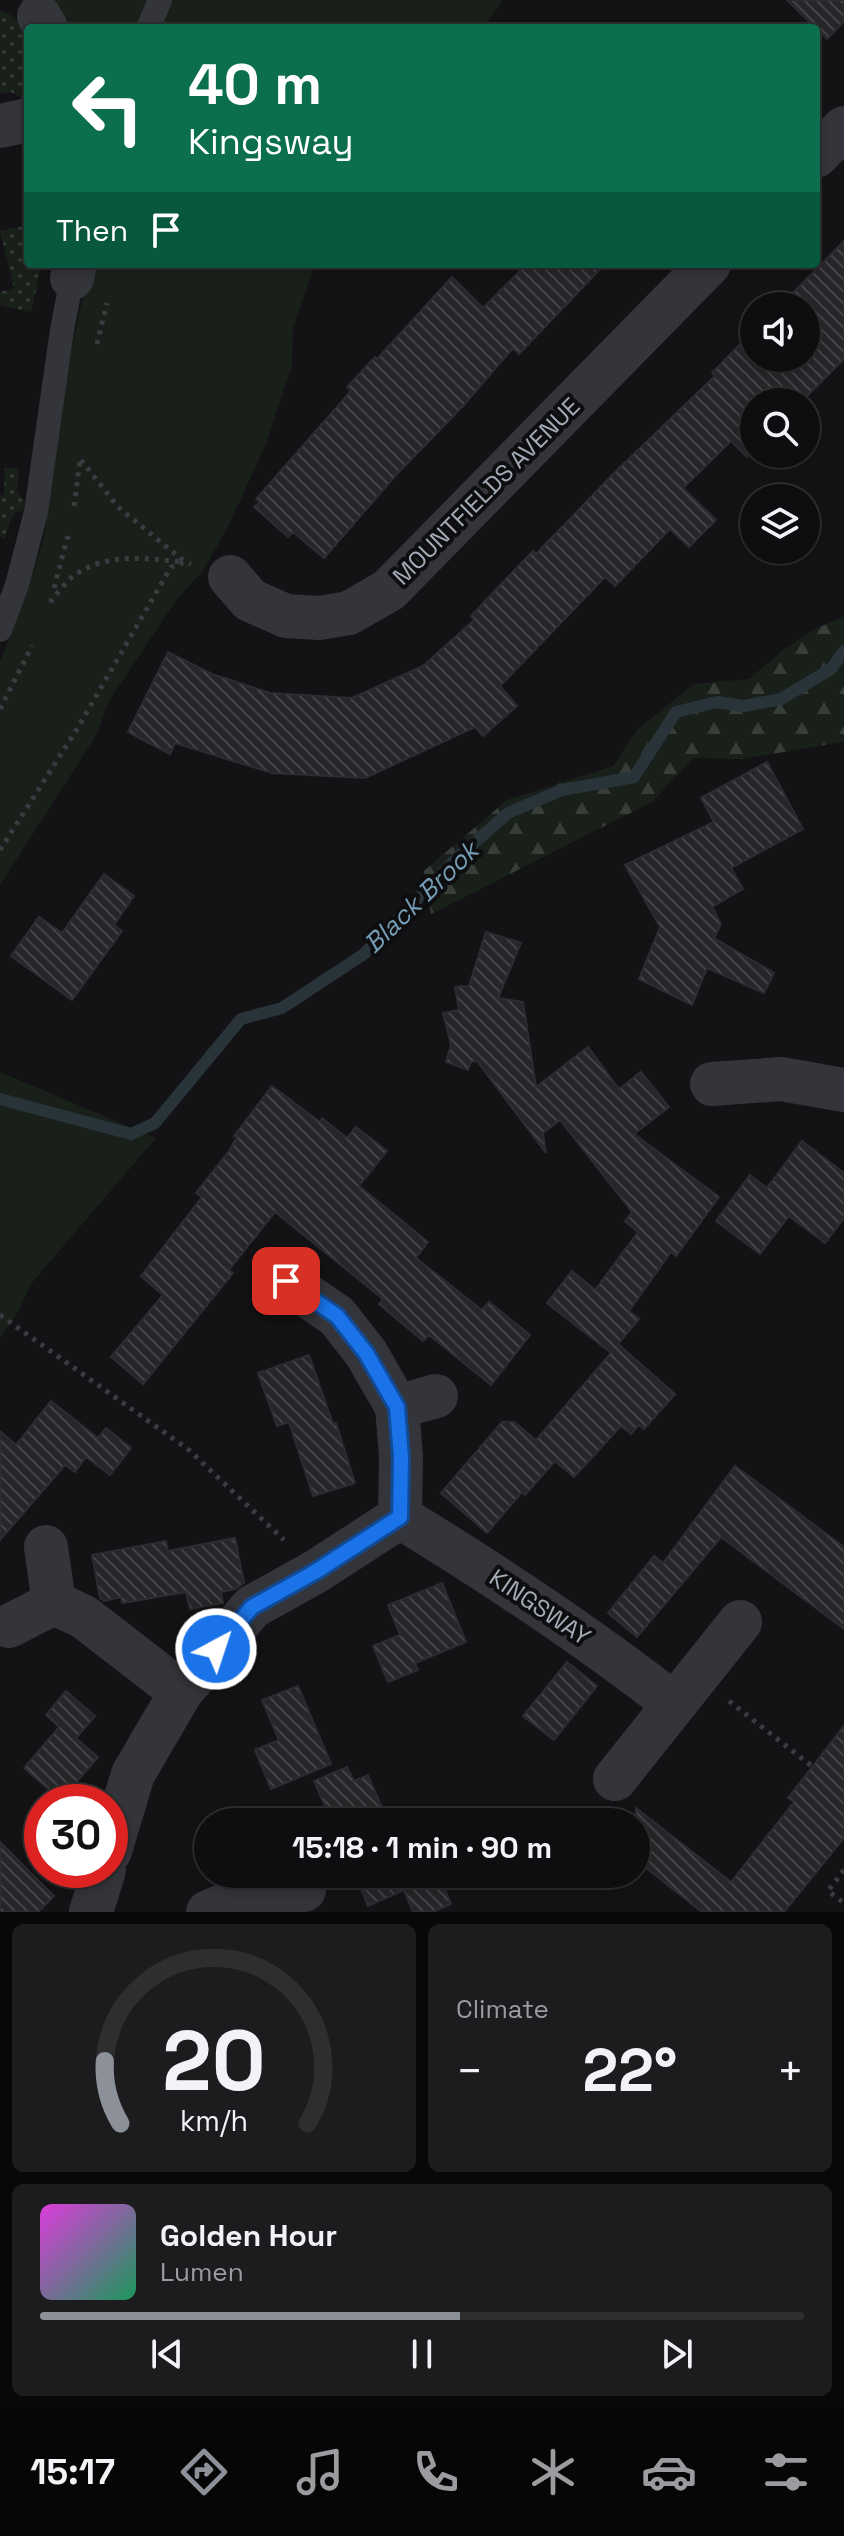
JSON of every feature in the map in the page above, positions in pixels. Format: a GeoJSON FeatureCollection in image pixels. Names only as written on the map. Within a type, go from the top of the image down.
{"type":"FeatureCollection","features":[{"type":"Feature","properties":{"kind":"street"},"geometry":{"type":"LineString","coordinates":[[0,126],[24,121]]}},
{"type":"Feature","properties":{"kind":"street"},"geometry":{"type":"LineString","coordinates":[[820,152],[844,128]]}},
{"type":"Feature","properties":{"kind":"street","name":"MOUNTFIELDS AVENUE"},"geometry":{"type":"LineString","coordinates":[[230,577],[250,600],[286,616],[319,618],[349,613],[389,590],[705,268]]}},
{"type":"Feature","properties":{"kind":"street"},"geometry":{"type":"LineString","coordinates":[[712,1084],[782,1065],[844,1090]]}},
{"type":"Feature","properties":{"kind":"street"},"geometry":{"type":"LineString","coordinates":[[128,1791],[133,1774],[181,1692],[252,1607],[315,1572],[400,1517],[401,1457],[417,1401],[366,1353],[337,1316],[286,1281]]}},
{"type":"Feature","properties":{"kind":"street","name":"KINGSWAY"},"geometry":{"type":"LineString","coordinates":[[400,1517],[473,1562],[616,1659],[686,1690]]}},
{"type":"Feature","properties":{"kind":"street"},"geometry":{"type":"LineString","coordinates":[[46,1547],[54,1603]]}},
{"type":"Feature","properties":{"kind":"street"},"geometry":{"type":"LineString","coordinates":[[54,1603],[84,1617],[181,1692]]}},
{"type":"Feature","properties":{"kind":"street"},"geometry":{"type":"LineString","coordinates":[[9,1626],[54,1603]]}},
{"type":"Feature","properties":{"kind":"street"},"geometry":{"type":"LineString","coordinates":[[615,1779],[740,1622]]}},
{"type":"Feature","properties":{"kind":"street"},"geometry":{"type":"LineString","coordinates":[[91,1912],[98,1888]]}},
{"type":"Feature","properties":{"kind":"street"},"geometry":{"type":"LineString","coordinates":[[208,1912],[249,1888]]}},
{"type":"Feature","properties":{"kind":"street"},"geometry":{"type":"LineString","coordinates":[[291,1888],[304,1890]]}},
{"type":"Feature","properties":{"kind":"lane"},"geometry":{"type":"LineString","coordinates":[[150,24],[160,0]]}},
{"type":"Feature","properties":{"kind":"lane"},"geometry":{"type":"LineString","coordinates":[[0,630],[20,574],[36,512],[62,330],[74,271]]}},
{"type":"Feature","properties":{"kind":"path"},"geometry":{"type":"LineString","coordinates":[[80,459],[118,507],[185,562]]}},
{"type":"Feature","properties":{"kind":"path"},"geometry":{"type":"LineString","coordinates":[[50,602],[74,575],[117,559],[149,558],[185,562],[230,577]]}},
{"type":"Feature","properties":{"kind":"path"},"geometry":{"type":"LineString","coordinates":[[0,850],[77,729],[171,567],[185,562]]}},
{"type":"Feature","properties":{"kind":"path"},"geometry":{"type":"LineString","coordinates":[[0,1315],[189,1450],[315,1572]]}},
{"type":"Feature","properties":{"kind":"path"},"geometry":{"type":"LineString","coordinates":[[686,1690],[813,1767]]}},
{"type":"Feature","properties":{"kind":"path"},"geometry":{"type":"LineString","coordinates":[[844,1870],[828,1891],[844,1903]]}},
{"type":"Feature","properties":{"kind":"green space"},"geometry":{"type":"Polygon","coordinates":[[[46,0],[503,0],[486,24],[63,24],[46,0]]]}},
{"type":"Feature","properties":{"kind":"green space"},"geometry":{"type":"Polygon","coordinates":[[[0,10],[12,17],[24,32],[24,100],[11,92],[0,94],[0,10]]]}},
{"type":"Feature","properties":{"kind":"green space"},"geometry":{"type":"Polygon","coordinates":[[[24,226],[24,268],[41,268],[31,312],[0,305],[0,292],[14,288],[0,231],[24,226]]]}},
{"type":"Feature","properties":{"kind":"green space"},"geometry":{"type":"Polygon","coordinates":[[[90,268],[314,268],[293,329],[292,365],[266,444],[227,529],[202,572],[177,599],[109,701],[97,734],[0,885],[0,662],[28,590],[44,537],[70,353],[90,268]]]}},
{"type":"Feature","properties":{"kind":"green space"},"geometry":{"type":"Polygon","coordinates":[[[5,468],[19,469],[17,492],[25,501],[23,511],[16,512],[11,519],[5,539],[0,537],[0,495],[4,495],[5,468]]]}},
{"type":"Feature","properties":{"kind":"green space"},"geometry":{"type":"Polygon","coordinates":[[[844,616],[844,742],[741,759],[693,758],[652,802],[431,914],[424,871],[507,800],[613,766],[637,730],[694,684],[749,679],[813,630],[844,616]]]}},
{"type":"Feature","properties":{"kind":"green space"},"geometry":{"type":"Polygon","coordinates":[[[0,1072],[156,1138],[30,1285],[20,1309],[0,1338],[0,1072]]]}},
{"type":"Feature","properties":{"kind":"building"},"geometry":{"type":"Polygon","coordinates":[[[787,0],[844,0],[844,21],[827,39],[820,32],[820,24],[812,24],[787,0]]]}},
{"type":"Feature","properties":{"kind":"building"},"geometry":{"type":"Polygon","coordinates":[[[844,241],[844,359],[815,388],[740,388],[740,450],[731,441],[683,488],[716,520],[689,547],[670,529],[615,586],[605,577],[500,686],[517,706],[483,736],[475,727],[365,778],[272,773],[175,743],[170,754],[128,732],[168,652],[212,674],[270,693],[352,698],[423,666],[474,620],[471,616],[533,551],[536,554],[614,473],[715,376],[712,373],[740,344],[740,372],[820,372],[820,292],[794,292],[844,241]]]}},
{"type":"Feature","properties":{"kind":"building"},"geometry":{"type":"Polygon","coordinates":[[[523,268],[601,268],[519,354],[513,348],[324,558],[293,532],[288,537],[254,507],[260,502],[256,499],[351,391],[347,387],[452,277],[483,308],[523,268]]]}},
{"type":"Feature","properties":{"kind":"building"},"geometry":{"type":"Polygon","coordinates":[[[767,762],[803,829],[731,868],[743,889],[712,907],[721,924],[714,938],[774,973],[764,993],[707,968],[692,1005],[639,979],[660,927],[625,865],[714,822],[701,798],[767,762]]]}},
{"type":"Feature","properties":{"kind":"building"},"geometry":{"type":"Polygon","coordinates":[[[104,874],[134,896],[114,925],[122,931],[72,1000],[11,956],[39,917],[62,933],[104,874]]]}},
{"type":"Feature","properties":{"kind":"building"},"geometry":{"type":"Polygon","coordinates":[[[486,932],[521,943],[498,998],[523,1002],[536,1087],[588,1047],[619,1089],[641,1072],[669,1107],[634,1134],[719,1197],[676,1256],[671,1252],[629,1311],[639,1319],[618,1344],[675,1394],[644,1429],[639,1425],[631,1434],[621,1426],[574,1477],[555,1461],[525,1495],[522,1492],[487,1533],[441,1493],[502,1422],[514,1422],[536,1440],[611,1353],[547,1303],[572,1271],[595,1290],[638,1232],[625,1221],[632,1212],[560,1120],[543,1133],[546,1153],[477,1061],[471,1062],[468,1070],[446,1062],[451,1045],[443,1013],[459,1010],[455,987],[469,986],[486,932]]]}},
{"type":"Feature","properties":{"kind":"building"},"geometry":{"type":"Polygon","coordinates":[[[272,1086],[347,1138],[356,1127],[387,1151],[359,1186],[428,1242],[416,1258],[482,1310],[489,1302],[530,1335],[491,1385],[429,1335],[423,1341],[379,1304],[383,1299],[275,1212],[229,1270],[233,1273],[143,1384],[111,1357],[163,1295],[141,1276],[202,1197],[196,1193],[229,1151],[237,1137],[234,1136],[272,1086]]]}},
{"type":"Feature","properties":{"kind":"building"},"geometry":{"type":"Polygon","coordinates":[[[802,1141],[844,1173],[844,1218],[825,1243],[789,1216],[760,1254],[716,1221],[750,1175],[767,1188],[802,1141]]]}},
{"type":"Feature","properties":{"kind":"building"},"geometry":{"type":"Polygon","coordinates":[[[309,1355],[333,1424],[336,1423],[355,1483],[313,1496],[289,1422],[277,1426],[258,1373],[309,1355]]]}},
{"type":"Feature","properties":{"kind":"building"},"geometry":{"type":"Polygon","coordinates":[[[51,1401],[98,1438],[106,1428],[131,1448],[110,1475],[86,1457],[75,1472],[65,1465],[0,1540],[0,1431],[16,1445],[51,1401]]]}},
{"type":"Feature","properties":{"kind":"building"},"geometry":{"type":"Polygon","coordinates":[[[735,1466],[844,1547],[844,1629],[721,1537],[637,1637],[608,1613],[654,1556],[663,1563],[735,1466]]]}},
{"type":"Feature","properties":{"kind":"building"},"geometry":{"type":"Polygon","coordinates":[[[235,1538],[244,1583],[221,1592],[223,1603],[190,1609],[186,1592],[122,1603],[121,1597],[104,1601],[100,1598],[92,1555],[166,1541],[168,1551],[235,1538]]]}},
{"type":"Feature","properties":{"kind":"building"},"geometry":{"type":"Polygon","coordinates":[[[442,1583],[466,1642],[415,1663],[418,1670],[388,1682],[373,1646],[400,1635],[388,1605],[442,1583]]]}},
{"type":"Feature","properties":{"kind":"building"},"geometry":{"type":"Polygon","coordinates":[[[567,1662],[597,1686],[554,1740],[523,1716],[567,1662]]]}},
{"type":"Feature","properties":{"kind":"building"},"geometry":{"type":"Polygon","coordinates":[[[298,1686],[331,1764],[271,1789],[255,1750],[279,1740],[262,1700],[298,1686]]]}},
{"type":"Feature","properties":{"kind":"building"},"geometry":{"type":"Polygon","coordinates":[[[66,1691],[95,1716],[76,1738],[98,1757],[75,1784],[42,1784],[24,1768],[59,1727],[46,1715],[66,1691]]]}},
{"type":"Feature","properties":{"kind":"building"},"geometry":{"type":"Polygon","coordinates":[[[844,1726],[844,1838],[784,1912],[702,1912],[650,1871],[650,1819],[731,1882],[794,1802],[788,1798],[844,1726]]]}},
{"type":"Feature","properties":{"kind":"building"},"geometry":{"type":"Polygon","coordinates":[[[347,1767],[354,1781],[368,1775],[382,1808],[326,1808],[314,1781],[347,1767]]]}},
{"type":"Feature","properties":{"kind":"building"},"geometry":{"type":"Polygon","coordinates":[[[0,1842],[24,1866],[24,1888],[46,1888],[54,1896],[38,1912],[0,1912],[0,1842]]]}},
{"type":"Feature","properties":{"kind":"building"},"geometry":{"type":"Polygon","coordinates":[[[361,1888],[444,1888],[451,1904],[433,1912],[413,1912],[404,1890],[368,1906],[361,1888]]]}},
{"type":"Feature","properties":{"kind":"waterway","name":"Black Brook"},"geometry":{"type":"LineString","coordinates":[[0,1099],[131,1134],[155,1123],[241,1019],[282,1008],[364,954],[457,858],[508,813],[562,790],[634,777],[676,712],[717,702],[744,706],[781,699],[831,669],[844,651]]}},
{"type":"Feature","properties":{"kind":"route"},"geometry":{"type":"LineString","coordinates":[[216,1649],[252,1607],[315,1572],[400,1517],[401,1457],[397,1407],[366,1353],[337,1316],[286,1281]]}}]}
